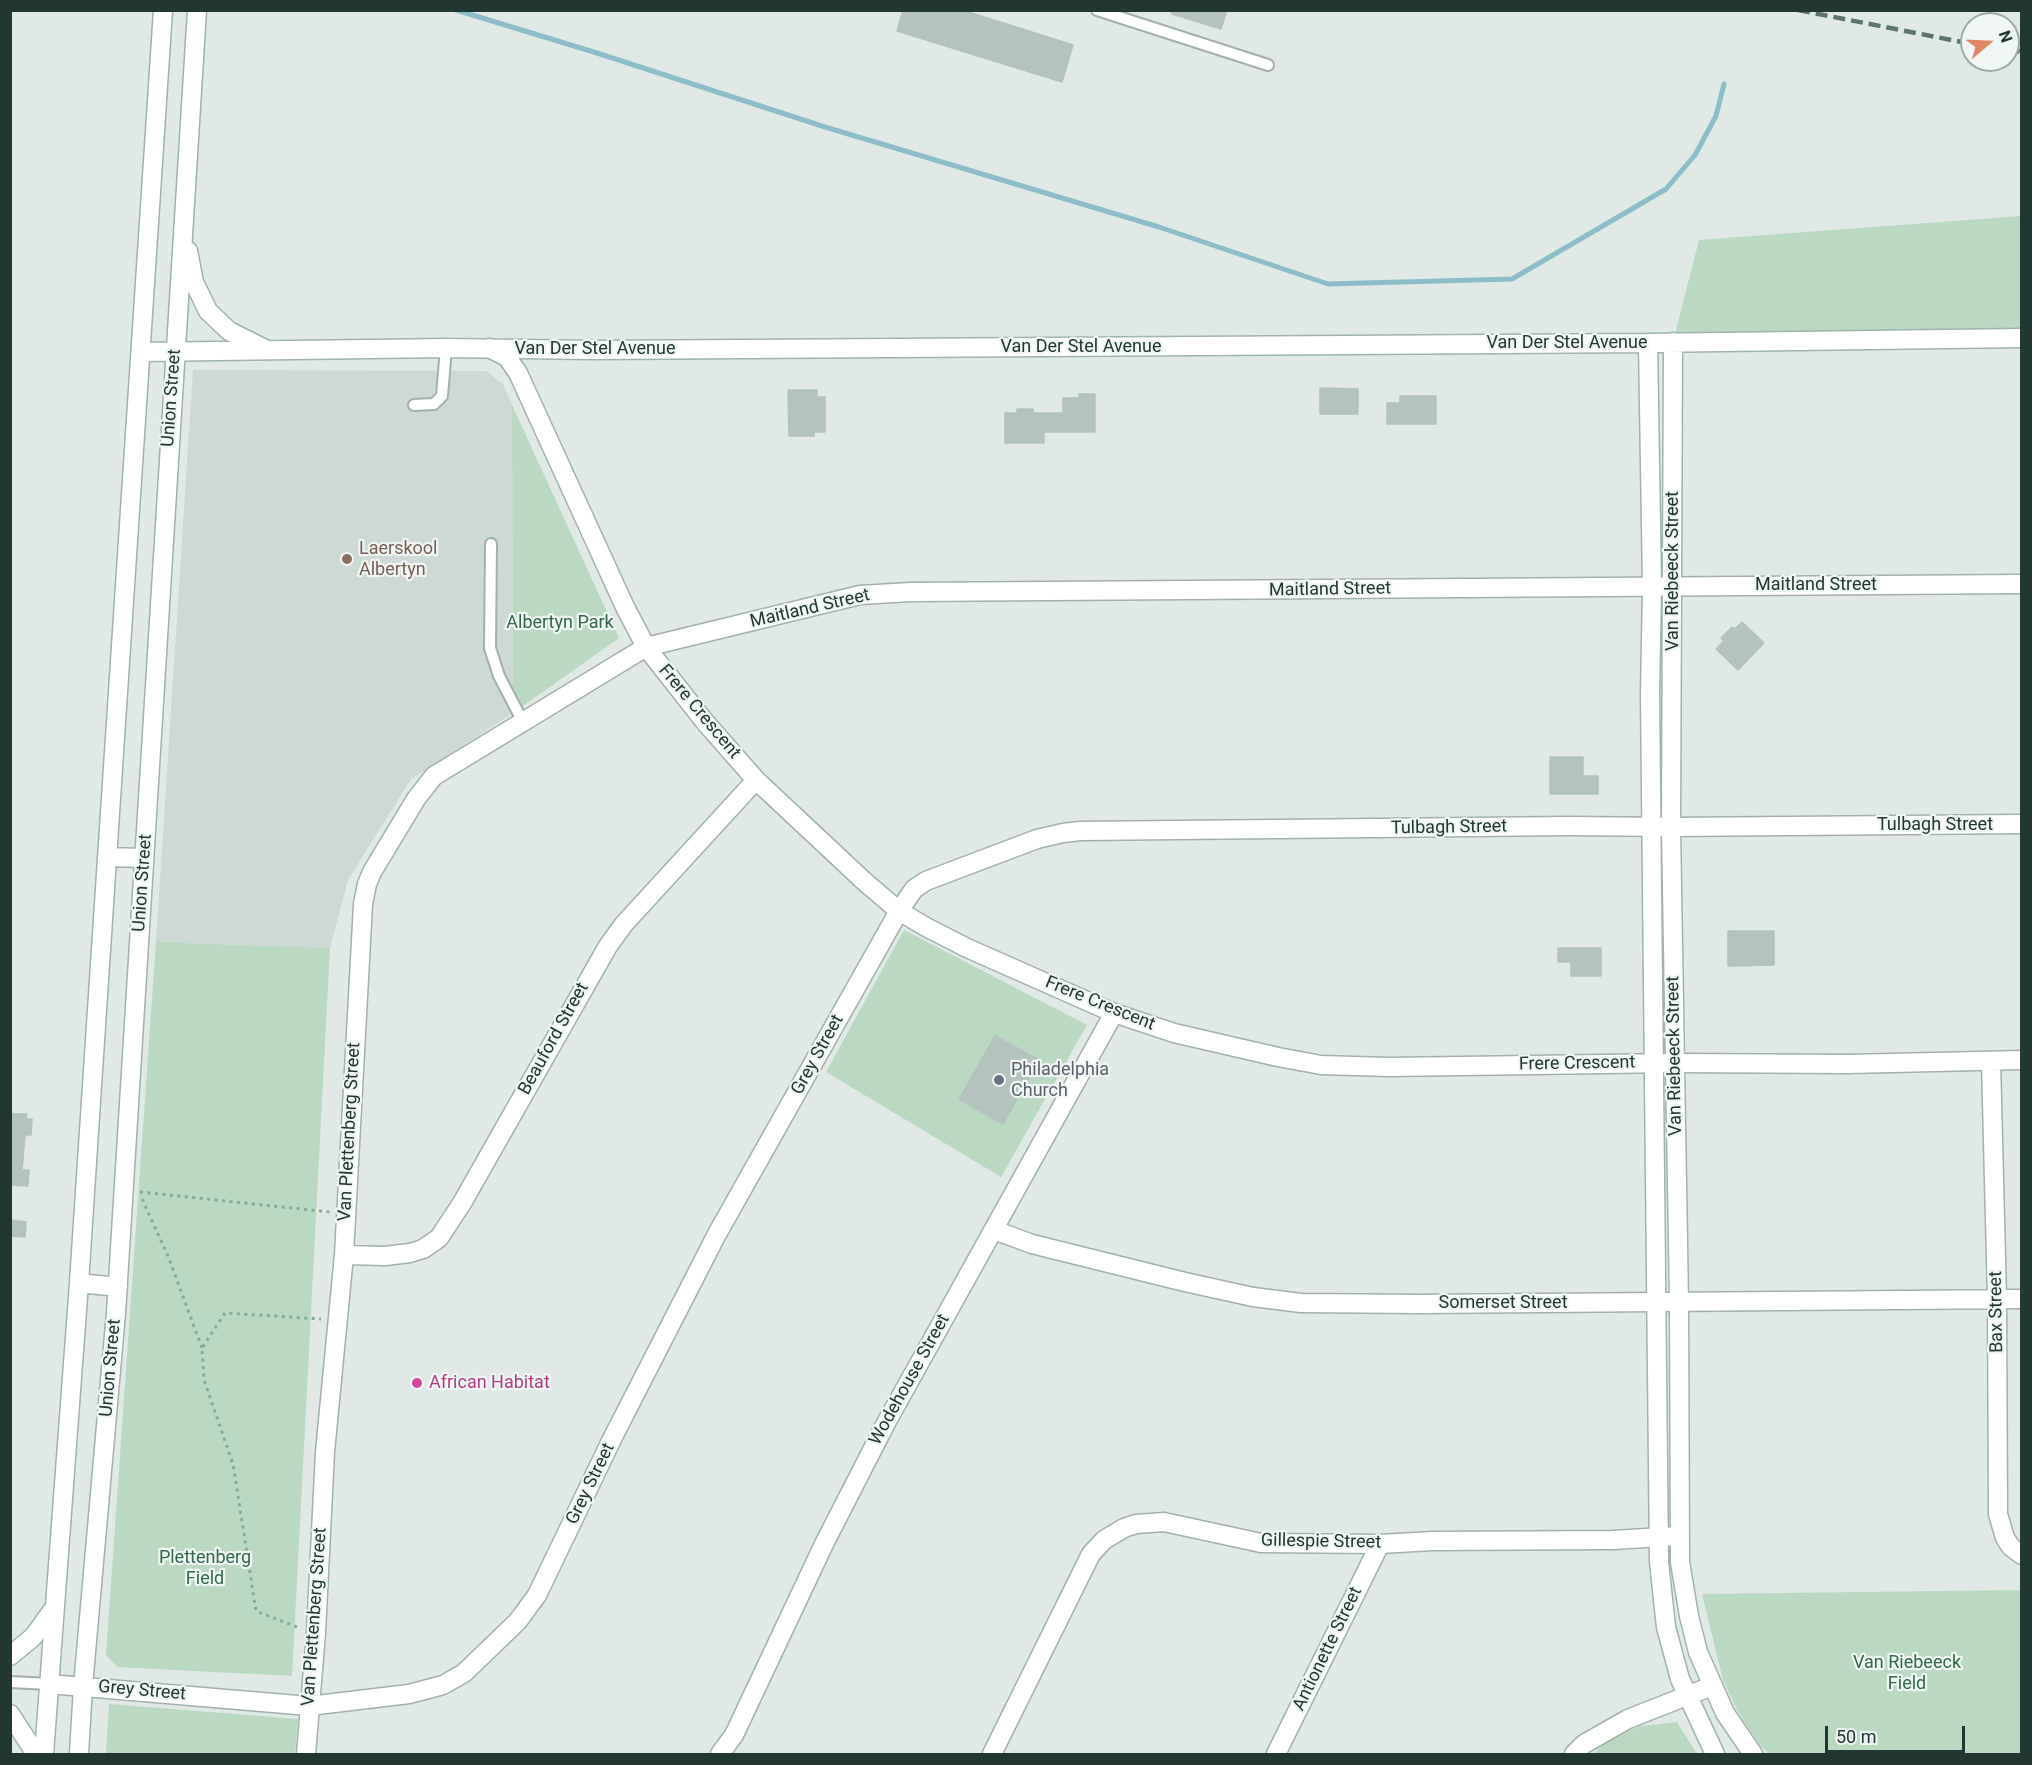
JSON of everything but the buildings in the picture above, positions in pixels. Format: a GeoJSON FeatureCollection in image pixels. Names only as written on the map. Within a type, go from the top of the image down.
{"type":"FeatureCollection","features":[{"type":"Feature","properties":{"kind":"street","name":"Union Street"},"geometry":{"type":"LineString","coordinates":[[44,1755],[79,1282],[163,10]]}},
{"type":"Feature","properties":{"kind":"street","name":"Union Street"},"geometry":{"type":"LineString","coordinates":[[79,1755],[118,1287],[197,10]]}},
{"type":"Feature","properties":{"kind":"street"},"geometry":{"type":"LineString","coordinates":[[184,223],[194,282],[208,311],[230,331],[269,351]]}},
{"type":"Feature","properties":{"kind":"street","name":"Van Der Stel Avenue"},"geometry":{"type":"LineString","coordinates":[[141,352],[446,348],[617,350],[1648,343],[2022,338]]}},
{"type":"Feature","properties":{"kind":"street","name":"Van Riebeeck Street"},"geometry":{"type":"LineString","coordinates":[[1673,342],[1671,827],[1679,1302],[1680,1562],[1693,1636],[1725,1713],[1753,1755]]}},
{"type":"Feature","properties":{"kind":"street","name":"Van Riebeeck Street"},"geometry":{"type":"LineString","coordinates":[[1648,343],[1652,587],[1650,694],[1655,1301],[1661,1582],[1666,1627],[1686,1695],[1715,1755]]}},
{"type":"Feature","properties":{"kind":"street","name":"Frere Crescent"},"geometry":{"type":"LineString","coordinates":[[489,348],[507,357],[518,373],[625,608],[646,647],[705,722],[756,780],[821,842],[899,911],[967,948],[1114,1013],[1174,1034],[1321,1065],[1389,1067],[1676,1063],[1848,1064],[2022,1060]]}},
{"type":"Feature","properties":{"kind":"street"},"geometry":{"type":"LineString","coordinates":[[1650,480],[1673,480]]}},
{"type":"Feature","properties":{"kind":"street","name":"Maitland Street"},"geometry":{"type":"LineString","coordinates":[[646,647],[844,598],[875,594],[2022,584]]}},
{"type":"Feature","properties":{"kind":"street","name":"Van Plettenberg Street"},"geometry":{"type":"LineString","coordinates":[[306,1755],[316,1633],[325,1452],[344,1255],[362,915],[367,884],[429,780],[646,647]]}},
{"type":"Feature","properties":{"kind":"street","name":"Beauford Street"},"geometry":{"type":"LineString","coordinates":[[344,1255],[385,1256],[410,1252],[423,1249],[439,1238],[462,1203],[608,946],[637,910],[756,780]]}},
{"type":"Feature","properties":{"kind":"street","name":"Tulbagh Street"},"geometry":{"type":"LineString","coordinates":[[899,911],[914,889],[926,881],[1028,842],[1063,833],[1292,828],[2022,825]]}},
{"type":"Feature","properties":{"kind":"street"},"geometry":{"type":"LineString","coordinates":[[107,857],[144,858]]}},
{"type":"Feature","properties":{"kind":"street","name":"Grey Street"},"geometry":{"type":"LineString","coordinates":[[50,1684],[309,1706],[409,1694],[443,1685],[464,1673],[524,1614],[537,1595],[612,1439],[717,1234],[899,911]]}},
{"type":"Feature","properties":{"kind":"street","name":"Wodehouse Street"},"geometry":{"type":"LineString","coordinates":[[720,1755],[734,1736],[824,1544],[886,1423],[1114,1013]]}},
{"type":"Feature","properties":{"kind":"street","name":"Bax Street"},"geometry":{"type":"LineString","coordinates":[[1991,1061],[1997,1299],[1998,1514],[2005,1538],[2022,1555]]}},
{"type":"Feature","properties":{"kind":"street","name":"Somerset Street"},"geometry":{"type":"LineString","coordinates":[[994,1230],[1032,1244],[1281,1302],[1420,1304],[2022,1299]]}},
{"type":"Feature","properties":{"kind":"street"},"geometry":{"type":"LineString","coordinates":[[79,1282],[118,1287]]}},
{"type":"Feature","properties":{"kind":"street","name":"Gillespie Street"},"geometry":{"type":"LineString","coordinates":[[992,1755],[1091,1554],[1114,1533],[1136,1524],[1164,1522],[1262,1543],[1380,1544],[1679,1536]]}},
{"type":"Feature","properties":{"kind":"street","name":"Antionette Street"},"geometry":{"type":"LineString","coordinates":[[1276,1755],[1380,1544]]}},
{"type":"Feature","properties":{"kind":"street"},"geometry":{"type":"LineString","coordinates":[[10,1656],[33,1637],[55,1606]]}},
{"type":"Feature","properties":{"kind":"street"},"geometry":{"type":"LineString","coordinates":[[1574,1755],[1584,1744],[1628,1719],[1712,1686]]}},
{"type":"Feature","properties":{"kind":"street"},"geometry":{"type":"LineString","coordinates":[[10,1714],[36,1755]]}},
{"type":"Feature","properties":{"kind":"lane"},"geometry":{"type":"LineString","coordinates":[[1097,10],[1268,65]]}},
{"type":"Feature","properties":{"kind":"lane"},"geometry":{"type":"LineString","coordinates":[[414,405],[434,404],[442,396],[446,348]]}},
{"type":"Feature","properties":{"kind":"lane"},"geometry":{"type":"LineString","coordinates":[[491,544],[490,648],[499,676],[523,722]]}},
{"type":"Feature","properties":{"kind":"lane"},"geometry":{"type":"LineString","coordinates":[[10,1682],[50,1684]]}},
{"type":"Feature","properties":{"kind":"path"},"geometry":{"type":"LineString","coordinates":[[316,1633],[256,1611],[233,1464],[204,1380],[202,1348],[168,1256],[138,1192],[346,1214]]}},
{"type":"Feature","properties":{"kind":"path"},"geometry":{"type":"LineString","coordinates":[[202,1348],[225,1313],[338,1320]]}},
{"type":"Feature","properties":{"kind":"shaded area","name":"Laerskool Albertyn"},"geometry":{"type":"Polygon","coordinates":[[[193,370],[486,371],[503,384],[512,405],[513,713],[411,779],[348,880],[330,948],[156,942],[193,370]]]}},
{"type":"Feature","properties":{"kind":"green space"},"geometry":{"type":"Polygon","coordinates":[[[2021,216],[2021,338],[1673,342],[1699,240],[2021,216]]]}},
{"type":"Feature","properties":{"kind":"green space","name":"Albertyn Park"},"geometry":{"type":"Polygon","coordinates":[[[512,405],[619,638],[513,713],[512,405]]]}},
{"type":"Feature","properties":{"kind":"green space"},"geometry":{"type":"Polygon","coordinates":[[[904,930],[1087,1025],[1001,1177],[826,1072],[904,930]]]}},
{"type":"Feature","properties":{"kind":"green space","name":"Plettenberg Field"},"geometry":{"type":"Polygon","coordinates":[[[156,942],[330,948],[292,1676],[117,1667],[106,1655],[156,942]]]}},
{"type":"Feature","properties":{"kind":"green space","name":"Van Riebeeck Field"},"geometry":{"type":"Polygon","coordinates":[[[2021,1590],[2021,1754],[1769,1754],[1760,1745],[1738,1712],[1723,1680],[1702,1594],[2021,1590]]]}},
{"type":"Feature","properties":{"kind":"green space"},"geometry":{"type":"Polygon","coordinates":[[[109,1704],[298,1719],[295,1754],[106,1754],[109,1704]]]}},
{"type":"Feature","properties":{"kind":"green space"},"geometry":{"type":"Polygon","coordinates":[[[1677,1722],[1697,1754],[1594,1754],[1604,1743],[1640,1726],[1677,1722]]]}},
{"type":"Feature","properties":{"kind":"waterway"},"geometry":{"type":"LineString","coordinates":[[456,10],[825,127],[1159,227],[1328,284],[1512,279],[1666,189],[1695,155],[1716,116],[1724,84]]}},
{"type":"Feature","properties":{"kind":"railway"},"geometry":{"type":"LineString","coordinates":[[1798,10],[1960,42]]}},
{"type":"Feature","properties":{"kind":"place","name":"Laerskool Albertyn"},"geometry":{"type":"Point","coordinates":[347,559]}},
{"type":"Feature","properties":{"kind":"place","name":"Philadelphia Church"},"geometry":{"type":"Point","coordinates":[999,1080]}},
{"type":"Feature","properties":{"kind":"place","name":"African Habitat"},"geometry":{"type":"Point","coordinates":[417,1383]}}]}
